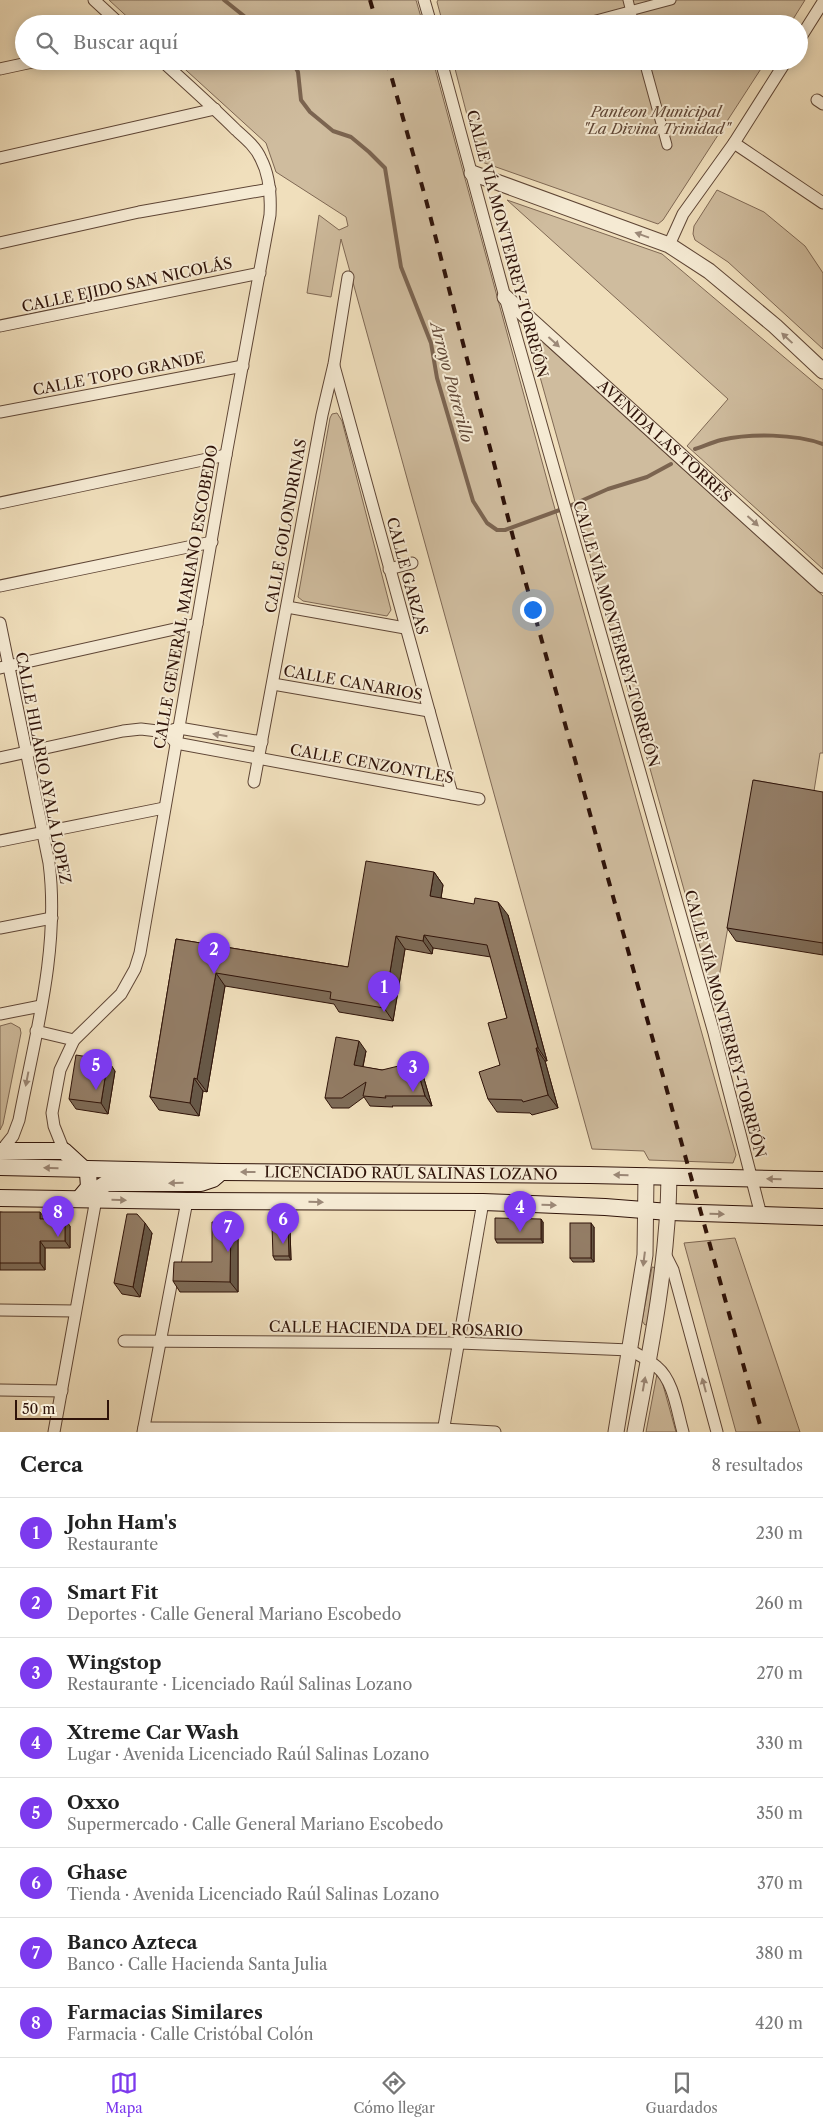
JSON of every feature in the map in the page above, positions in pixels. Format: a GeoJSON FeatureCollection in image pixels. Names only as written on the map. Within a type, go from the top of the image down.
{"type":"FeatureCollection","features":[{"type":"Feature","properties":{"kind":"main road"},"geometry":{"type":"LineString","coordinates":[[0,1156],[64,1151],[85,1169],[89,1178],[89,1187],[79,1199]]}},
{"type":"Feature","properties":{"kind":"main road","name":"LICENCIADO RAÚL SALINAS LOZANO"},"geometry":{"type":"LineString","coordinates":[[0,1156],[85,1169],[221,1172],[390,1172],[823,1180]]}},
{"type":"Feature","properties":{"kind":"main road"},"geometry":{"type":"LineString","coordinates":[[96,1199],[99,1188],[107,1183],[201,1183],[213,1179],[221,1172]]}},
{"type":"Feature","properties":{"kind":"main road"},"geometry":{"type":"LineString","coordinates":[[0,1198],[483,1202],[669,1212],[823,1217]]}},
{"type":"Feature","properties":{"kind":"street"},"geometry":{"type":"LineString","coordinates":[[94,0],[110,15]]}},
{"type":"Feature","properties":{"kind":"street"},"geometry":{"type":"LineString","coordinates":[[424,0],[428,15]]}},
{"type":"Feature","properties":{"kind":"street"},"geometry":{"type":"LineString","coordinates":[[628,0],[632,15]]}},
{"type":"Feature","properties":{"kind":"street"},"geometry":{"type":"LineString","coordinates":[[616,15],[671,0]]}},
{"type":"Feature","properties":{"kind":"street"},"geometry":{"type":"LineString","coordinates":[[808,27],[821,8]]}},
{"type":"Feature","properties":{"kind":"street"},"geometry":{"type":"LineString","coordinates":[[0,69],[15,66]]}},
{"type":"Feature","properties":{"kind":"street","name":"CALLE GENERAL MARIANO ESCOBEDO"},"geometry":{"type":"LineString","coordinates":[[64,1151],[54,1126],[52,1112],[60,1070],[74,1040],[121,994],[135,969],[140,954],[226,455],[270,215],[270,189],[265,168],[258,153],[215,109],[172,70]]}},
{"type":"Feature","properties":{"kind":"street","name":"CALLE VÍA MONTERREY-TORREÓN"},"geometry":{"type":"LineString","coordinates":[[443,70],[505,297],[704,1000],[761,1215]]}},
{"type":"Feature","properties":{"kind":"street"},"geometry":{"type":"LineString","coordinates":[[646,70],[667,145]]}},
{"type":"Feature","properties":{"kind":"street"},"geometry":{"type":"LineString","coordinates":[[669,245],[683,214],[734,142],[780,70]]}},
{"type":"Feature","properties":{"kind":"street"},"geometry":{"type":"LineString","coordinates":[[0,158],[215,109]]}},
{"type":"Feature","properties":{"kind":"street"},"geometry":{"type":"LineString","coordinates":[[734,142],[823,203]]}},
{"type":"Feature","properties":{"kind":"street"},"geometry":{"type":"LineString","coordinates":[[472,173],[669,245],[709,271],[775,326],[823,371]]}},
{"type":"Feature","properties":{"kind":"street"},"geometry":{"type":"LineString","coordinates":[[0,243],[139,212],[270,189]]}},
{"type":"Feature","properties":{"kind":"street","name":"CALLE EJIDO SAN NICOLÁS"},"geometry":{"type":"LineString","coordinates":[[0,326],[260,273]]}},
{"type":"Feature","properties":{"kind":"street","name":"CALLE GOLONDRINAS"},"geometry":{"type":"LineString","coordinates":[[254,782],[322,414],[334,364],[348,277]]}},
{"type":"Feature","properties":{"kind":"street","name":"AVENIDA LAS TORRES"},"geometry":{"type":"LineString","coordinates":[[505,297],[823,584]]}},
{"type":"Feature","properties":{"kind":"street","name":"CALLE GARZAS"},"geometry":{"type":"LineString","coordinates":[[334,364],[452,794]]}},
{"type":"Feature","properties":{"kind":"street","name":"CALLE TOPO GRANDE"},"geometry":{"type":"LineString","coordinates":[[0,412],[243,366]]}},
{"type":"Feature","properties":{"kind":"street"},"geometry":{"type":"LineString","coordinates":[[0,503],[226,455]]}},
{"type":"Feature","properties":{"kind":"street"},"geometry":{"type":"LineString","coordinates":[[0,586],[212,542]]}},
{"type":"Feature","properties":{"kind":"street"},"geometry":{"type":"LineString","coordinates":[[389,569],[412,563]]}},
{"type":"Feature","properties":{"kind":"street"},"geometry":{"type":"LineString","coordinates":[[287,607],[405,628]]}},
{"type":"Feature","properties":{"kind":"street","name":"CALLE HILARIO AYALA LOPEZ"},"geometry":{"type":"LineString","coordinates":[[0,623],[4,667],[28,752],[52,885],[52,918],[41,1006],[17,1128],[0,1156]]}},
{"type":"Feature","properties":{"kind":"street"},"geometry":{"type":"LineString","coordinates":[[4,667],[197,624]]}},
{"type":"Feature","properties":{"kind":"street","name":"CALLE CANARIOS"},"geometry":{"type":"LineString","coordinates":[[273,684],[429,711]]}},
{"type":"Feature","properties":{"kind":"street"},"geometry":{"type":"LineString","coordinates":[[0,758],[123,731],[141,729],[166,732],[179,728],[262,742]]}},
{"type":"Feature","properties":{"kind":"street"},"geometry":{"type":"LineString","coordinates":[[166,732],[176,743]]}},
{"type":"Feature","properties":{"kind":"street","name":"CALLE CENZONTLES"},"geometry":{"type":"LineString","coordinates":[[176,743],[479,799]]}},
{"type":"Feature","properties":{"kind":"street"},"geometry":{"type":"LineString","coordinates":[[0,841],[164,808]]}},
{"type":"Feature","properties":{"kind":"street"},"geometry":{"type":"LineString","coordinates":[[0,928],[52,918]]}},
{"type":"Feature","properties":{"kind":"street"},"geometry":{"type":"LineString","coordinates":[[0,1014],[41,1006]]}},
{"type":"Feature","properties":{"kind":"street"},"geometry":{"type":"LineString","coordinates":[[36,1031],[74,1040]]}},
{"type":"Feature","properties":{"kind":"street"},"geometry":{"type":"LineString","coordinates":[[616,1432],[645,1255],[646,1176]]}},
{"type":"Feature","properties":{"kind":"street"},"geometry":{"type":"LineString","coordinates":[[636,1432],[649,1361],[664,1252],[669,1212],[669,1177]]}},
{"type":"Feature","properties":{"kind":"street"},"geometry":{"type":"LineString","coordinates":[[54,1432],[96,1199]]}},
{"type":"Feature","properties":{"kind":"street"},"geometry":{"type":"LineString","coordinates":[[187,1201],[144,1430],[495,1432]]}},
{"type":"Feature","properties":{"kind":"street"},"geometry":{"type":"LineString","coordinates":[[443,1431],[483,1202]]}},
{"type":"Feature","properties":{"kind":"street"},"geometry":{"type":"LineString","coordinates":[[664,1252],[673,1270],[717,1432]]}},
{"type":"Feature","properties":{"kind":"street"},"geometry":{"type":"LineString","coordinates":[[0,1310],[76,1311]]}},
{"type":"Feature","properties":{"kind":"street","name":"CALLE HACIENDA DEL ROSARIO"},"geometry":{"type":"LineString","coordinates":[[124,1341],[459,1342],[630,1350]]}},
{"type":"Feature","properties":{"kind":"street"},"geometry":{"type":"LineString","coordinates":[[630,1350],[649,1361],[664,1374],[669,1384],[683,1432]]}},
{"type":"Feature","properties":{"kind":"street"},"geometry":{"type":"LineString","coordinates":[[0,1390],[62,1391]]}},
{"type":"Feature","properties":{"kind":"green space"},"geometry":{"type":"Polygon","coordinates":[[[109,0],[416,0],[420,15],[125,15],[109,0]]]}},
{"type":"Feature","properties":{"kind":"green space"},"geometry":{"type":"Polygon","coordinates":[[[438,0],[805,0],[796,15],[441,15],[438,0]]]}},
{"type":"Feature","properties":{"kind":"green space"},"geometry":{"type":"Polygon","coordinates":[[[186,70],[435,70],[553,502],[736,1155],[733,1163],[649,1160],[644,1151],[592,1149],[341,239],[331,297],[307,293],[319,215],[339,230],[348,226],[346,217],[276,172],[266,143],[186,70]]]}},
{"type":"Feature","properties":{"kind":"green space","name":"Panteon Municipal \"La Divina Trinidad\""},"geometry":{"type":"Polygon","coordinates":[[[455,70],[760,70],[663,220],[658,224],[479,161],[455,70]]]}},
{"type":"Feature","properties":{"kind":"green space"},"geometry":{"type":"Polygon","coordinates":[[[717,190],[764,212],[805,246],[823,273],[823,349],[728,262],[695,240],[693,234],[694,226],[717,190]]]}},
{"type":"Feature","properties":{"kind":"green space"},"geometry":{"type":"Polygon","coordinates":[[[507,200],[662,254],[823,390],[823,569],[687,446],[728,399],[507,200]]]}},
{"type":"Feature","properties":{"kind":"green space"},"geometry":{"type":"Polygon","coordinates":[[[526,327],[823,596],[823,753],[820,753],[814,791],[754,780],[715,1000],[526,327]]]}},
{"type":"Feature","properties":{"kind":"green space"},"geometry":{"type":"Polygon","coordinates":[[[337,413],[342,421],[391,610],[387,616],[303,601],[298,597],[330,418],[332,414],[337,413]]]}},
{"type":"Feature","properties":{"kind":"green space"},"geometry":{"type":"Polygon","coordinates":[[[11,1023],[20,1028],[21,1033],[3,1124],[0,1130],[0,1026],[11,1023]]]}},
{"type":"Feature","properties":{"kind":"green space"},"geometry":{"type":"Polygon","coordinates":[[[735,1238],[800,1432],[736,1432],[684,1243],[735,1238]]]}},
{"type":"Feature","properties":{"kind":"green space"},"geometry":{"type":"Polygon","coordinates":[[[652,1267],[657,1268],[648,1324],[645,1325],[642,1321],[652,1267]]]}},
{"type":"Feature","properties":{"kind":"green space"},"geometry":{"type":"Polygon","coordinates":[[[657,1374],[660,1374],[676,1432],[646,1432],[657,1374]]]}},
{"type":"Feature","properties":{"kind":"building"},"geometry":{"type":"Polygon","coordinates":[[[753,780],[823,792],[823,943],[727,928],[753,780]]]}},
{"type":"Feature","properties":{"kind":"building"},"geometry":{"type":"Polygon","coordinates":[[[366,861],[434,872],[430,896],[474,904],[475,898],[498,902],[538,1048],[536,1048],[548,1095],[523,1102],[522,1100],[488,1099],[479,1072],[500,1065],[488,1023],[507,1018],[487,945],[424,935],[423,941],[396,936],[384,1008],[330,999],[331,992],[216,973],[197,1079],[194,1078],[190,1103],[150,1097],[176,939],[348,967],[366,861]]]}},
{"type":"Feature","properties":{"kind":"building"},"geometry":{"type":"Polygon","coordinates":[[[336,1037],[359,1041],[354,1065],[382,1070],[415,1062],[425,1096],[385,1096],[386,1098],[363,1096],[366,1082],[342,1098],[325,1098],[336,1037]]]}},
{"type":"Feature","properties":{"kind":"building"},"geometry":{"type":"Polygon","coordinates":[[[76,1055],[108,1060],[101,1103],[69,1099],[76,1055]]]}},
{"type":"Feature","properties":{"kind":"building"},"geometry":{"type":"Polygon","coordinates":[[[0,1212],[40,1212],[40,1219],[65,1219],[65,1241],[40,1241],[40,1263],[0,1263],[0,1212]]]}},
{"type":"Feature","properties":{"kind":"building"},"geometry":{"type":"Polygon","coordinates":[[[127,1214],[137,1214],[145,1223],[133,1287],[114,1283],[127,1214]]]}},
{"type":"Feature","properties":{"kind":"building"},"geometry":{"type":"Polygon","coordinates":[[[495,1218],[541,1219],[541,1239],[495,1239],[495,1218]]]}},
{"type":"Feature","properties":{"kind":"building"},"geometry":{"type":"Polygon","coordinates":[[[212,1222],[231,1222],[230,1282],[173,1281],[174,1262],[212,1262],[212,1222]]]}},
{"type":"Feature","properties":{"kind":"building"},"geometry":{"type":"Polygon","coordinates":[[[570,1223],[591,1223],[591,1258],[570,1258],[570,1223]]]}},
{"type":"Feature","properties":{"kind":"building"},"geometry":{"type":"Polygon","coordinates":[[[288,1225],[289,1256],[273,1256],[272,1226],[288,1225]]]}},
{"type":"Feature","properties":{"kind":"waterway","name":"Arroyo Potrerillo"},"geometry":{"type":"LineString","coordinates":[[224,0],[243,15]]}},
{"type":"Feature","properties":{"kind":"waterway","name":"Arroyo Potrerillo"},"geometry":{"type":"LineString","coordinates":[[297,70],[301,100],[310,112],[333,131],[351,137],[385,168],[401,267],[431,343],[437,378],[473,501],[487,523],[497,530],[505,530],[565,508],[608,489],[647,477],[671,464]]}},
{"type":"Feature","properties":{"kind":"waterway","name":"Arroyo Potrerillo"},"geometry":{"type":"LineString","coordinates":[[695,449],[721,440],[746,436],[786,436],[823,444]]}},
{"type":"Feature","properties":{"kind":"railway"},"geometry":{"type":"LineString","coordinates":[[370,0],[374,15]]}},
{"type":"Feature","properties":{"kind":"railway"},"geometry":{"type":"LineString","coordinates":[[390,70],[426,200],[513,537],[762,1432]]}},
{"type":"Feature","properties":{"kind":"place","name":"Smart Fit"},"geometry":{"type":"Point","coordinates":[214,974]}},
{"type":"Feature","properties":{"kind":"place","name":"John Ham's"},"geometry":{"type":"Point","coordinates":[384,1012]}},
{"type":"Feature","properties":{"kind":"place","name":"Oxxo"},"geometry":{"type":"Point","coordinates":[96,1090]}},
{"type":"Feature","properties":{"kind":"place","name":"Wingstop"},"geometry":{"type":"Point","coordinates":[413,1092]}},
{"type":"Feature","properties":{"kind":"place","name":"Xtreme Car Wash"},"geometry":{"type":"Point","coordinates":[520,1232]}},
{"type":"Feature","properties":{"kind":"place","name":"Farmacias Similares"},"geometry":{"type":"Point","coordinates":[58,1237]}},
{"type":"Feature","properties":{"kind":"place","name":"Ghase"},"geometry":{"type":"Point","coordinates":[283,1244]}},
{"type":"Feature","properties":{"kind":"place","name":"Banco Azteca"},"geometry":{"type":"Point","coordinates":[228,1252]}}]}
